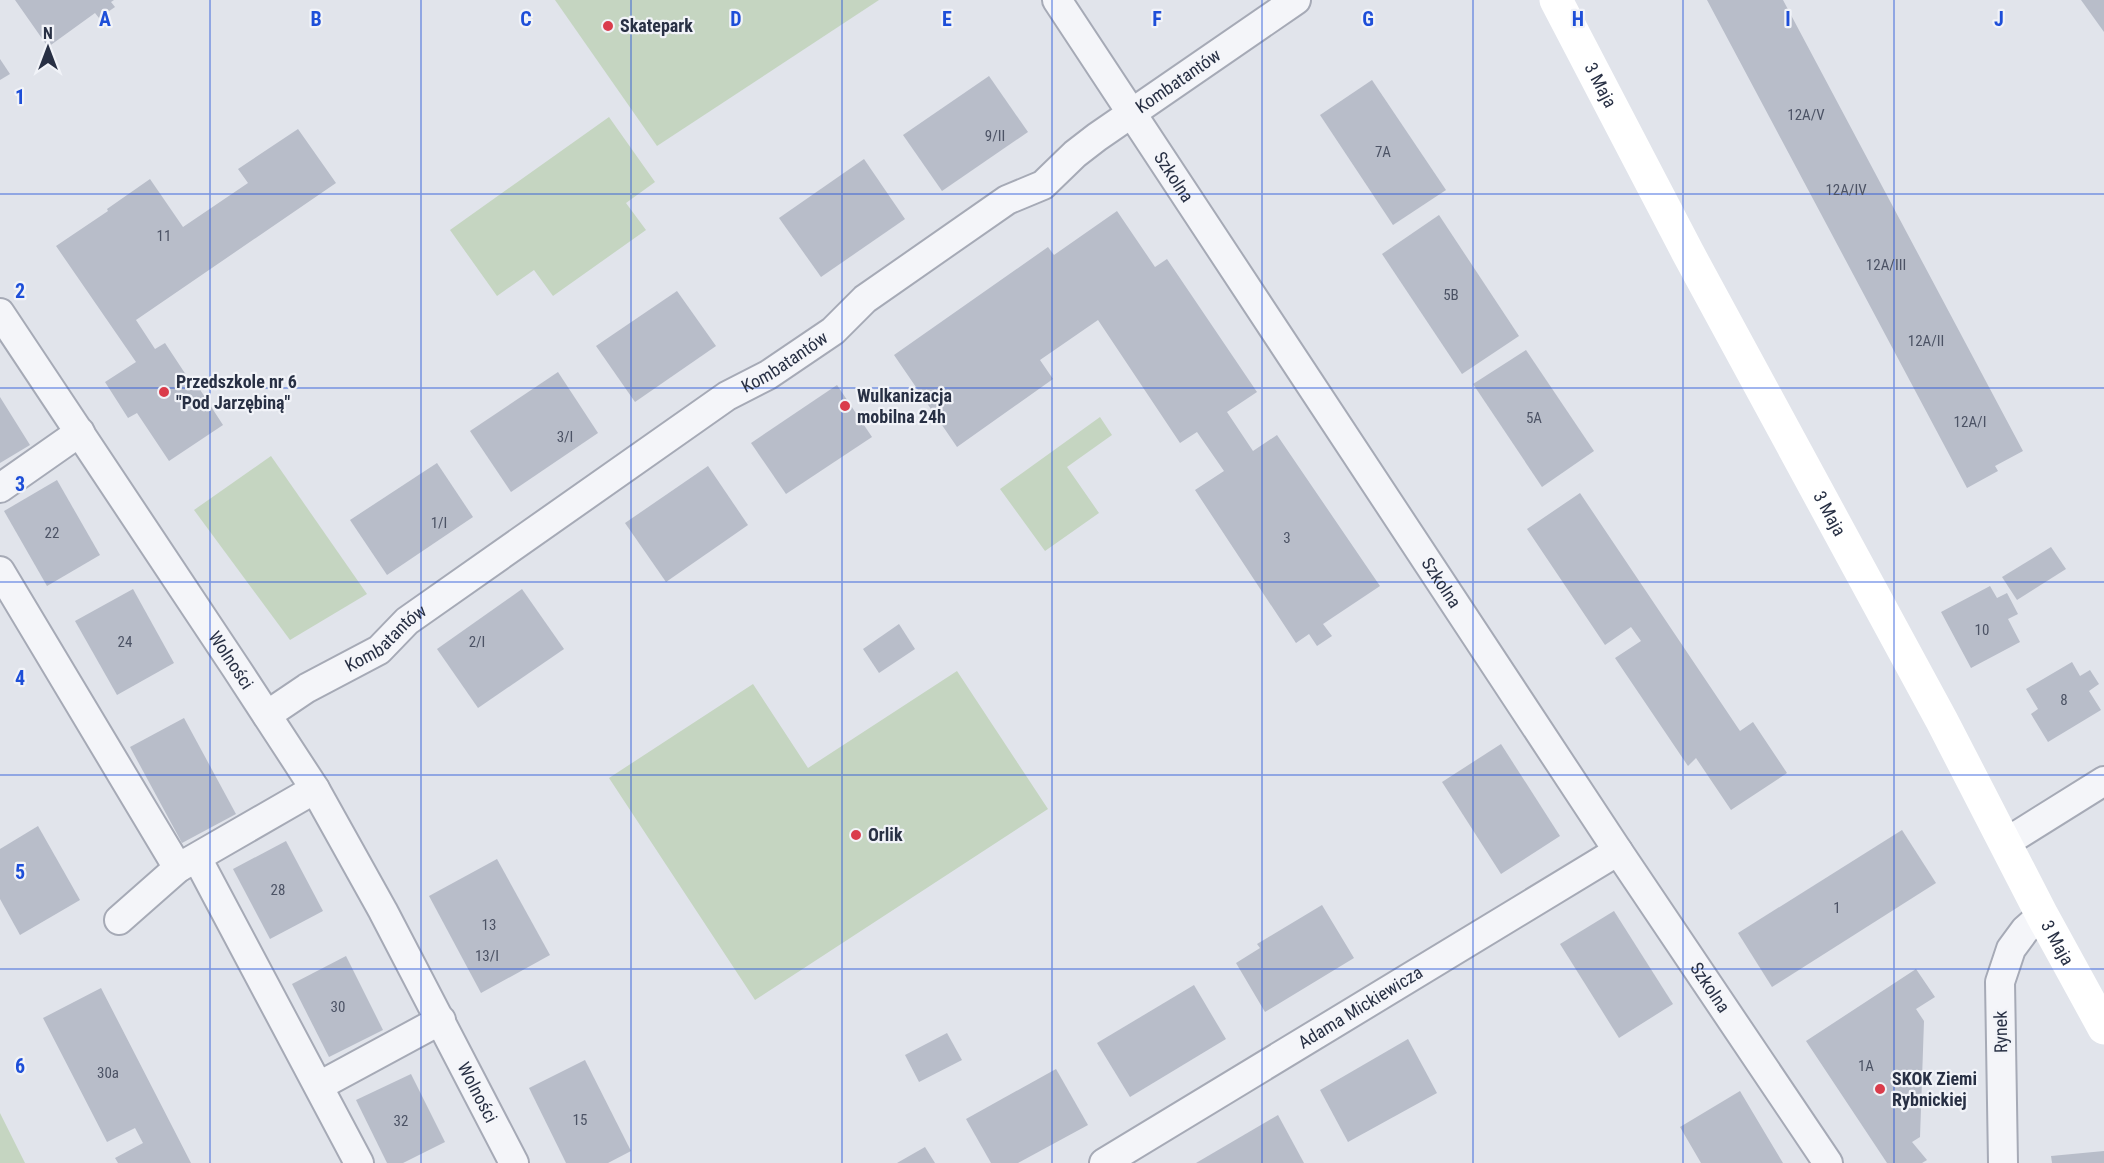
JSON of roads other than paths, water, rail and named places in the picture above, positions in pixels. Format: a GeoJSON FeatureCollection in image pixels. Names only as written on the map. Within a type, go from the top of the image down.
{"type":"FeatureCollection","features":[{"type":"Feature","properties":{"kind":"main road","name":"3 Maja"},"geometry":{"type":"LineString","coordinates":[[1556,0],[1688,252],[1926,691],[2042,915],[2104,1028]]}},
{"type":"Feature","properties":{"kind":"street","name":"Szkolna"},"geometry":{"type":"LineString","coordinates":[[1057,0],[1618,851],[1828,1163]]}},
{"type":"Feature","properties":{"kind":"street","name":"Kombatantów"},"geometry":{"type":"LineString","coordinates":[[267,715],[307,688],[379,650],[407,621],[727,396],[768,375],[833,331],[865,299],[1007,200],[1043,184],[1075,154],[1296,0]]}},
{"type":"Feature","properties":{"kind":"street","name":"Wolności"},"geometry":{"type":"LineString","coordinates":[[4,326],[80,432],[315,789],[383,910],[514,1163]]}},
{"type":"Feature","properties":{"kind":"street"},"geometry":{"type":"LineString","coordinates":[[0,488],[80,432]]}},
{"type":"Feature","properties":{"kind":"street"},"geometry":{"type":"LineString","coordinates":[[0,571],[188,863],[319,1086],[359,1163]]}},
{"type":"Feature","properties":{"kind":"street"},"geometry":{"type":"LineString","coordinates":[[2005,843],[2104,781]]}},
{"type":"Feature","properties":{"kind":"street"},"geometry":{"type":"LineString","coordinates":[[119,920],[188,863],[315,789]]}},
{"type":"Feature","properties":{"kind":"street","name":"Adama Mickiewicza"},"geometry":{"type":"LineString","coordinates":[[1104,1163],[1618,851]]}},
{"type":"Feature","properties":{"kind":"street","name":"Rynek"},"geometry":{"type":"LineString","coordinates":[[2003,1163],[2000,982],[2011,949],[2025,930],[2042,915]]}},
{"type":"Feature","properties":{"kind":"street"},"geometry":{"type":"LineString","coordinates":[[319,1086],[441,1020]]}},
{"type":"Feature","properties":{"kind":"place","name":"Skatepark"},"geometry":{"type":"Point","coordinates":[608,26]}},
{"type":"Feature","properties":{"kind":"place","name":"Przedszkole nr 6 \"Pod Jarzębiną\""},"geometry":{"type":"Point","coordinates":[164,392]}},
{"type":"Feature","properties":{"kind":"place","name":"Wulkanizacja mobilna 24h"},"geometry":{"type":"Point","coordinates":[845,406]}},
{"type":"Feature","properties":{"kind":"place","name":"Orlik"},"geometry":{"type":"Point","coordinates":[856,835]}},
{"type":"Feature","properties":{"kind":"place","name":"SKOK Ziemi Rybnickiej"},"geometry":{"type":"Point","coordinates":[1880,1089]}}]}
